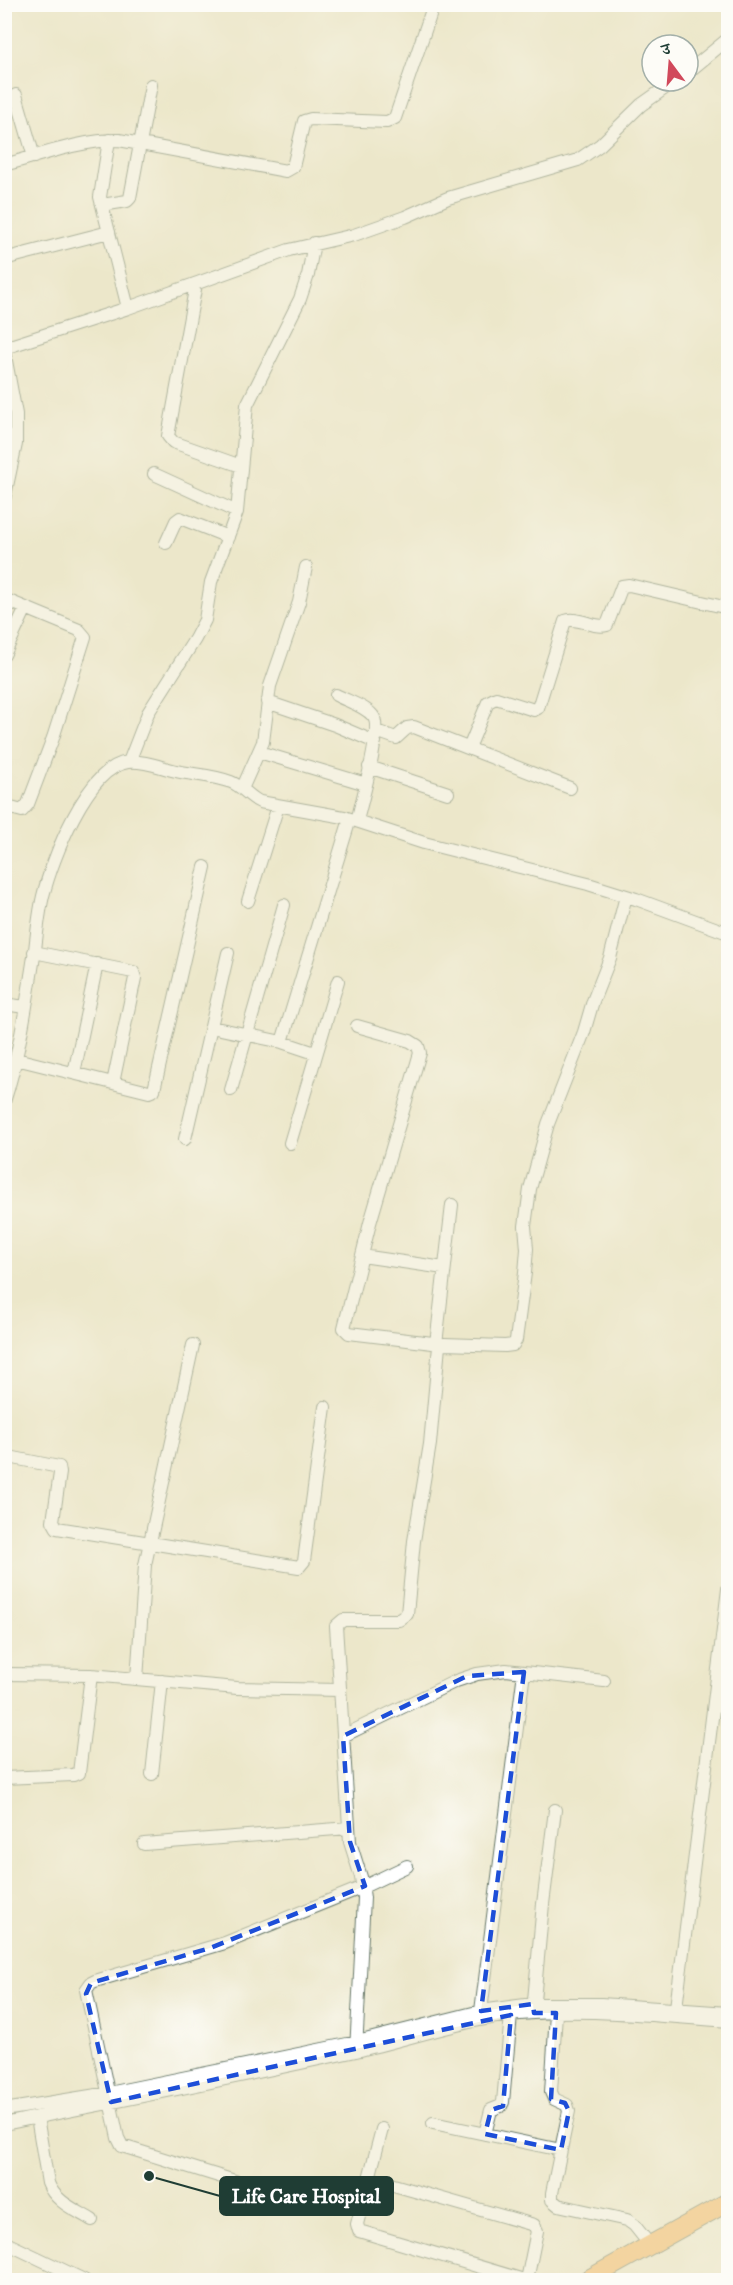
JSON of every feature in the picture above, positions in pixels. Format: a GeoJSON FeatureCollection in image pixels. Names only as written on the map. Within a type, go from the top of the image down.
{"type":"FeatureCollection","features":[{"type":"Feature","properties":{"kind":"highway"},"geometry":{"type":"LineString","coordinates":[[587,2280],[729,2202]]}},
{"type":"Feature","properties":{"kind":"street"},"geometry":{"type":"LineString","coordinates":[[4,165],[90,142],[109,140],[291,170],[302,124],[307,120],[387,122],[395,118],[434,4]]}},
{"type":"Feature","properties":{"kind":"street"},"geometry":{"type":"LineString","coordinates":[[700,62],[729,39]]}},
{"type":"Feature","properties":{"kind":"street"},"geometry":{"type":"LineString","coordinates":[[102,205],[127,201],[130,198],[151,85]]}},
{"type":"Feature","properties":{"kind":"street"},"geometry":{"type":"LineString","coordinates":[[4,500],[16,444],[16,414],[4,349],[128,309],[266,258],[314,243],[354,235],[405,217],[448,198],[578,160],[600,145],[641,105],[658,93]]}},
{"type":"Feature","properties":{"kind":"street"},"geometry":{"type":"LineString","coordinates":[[16,95],[34,157]]}},
{"type":"Feature","properties":{"kind":"street"},"geometry":{"type":"LineString","coordinates":[[109,140],[100,189],[128,309]]}},
{"type":"Feature","properties":{"kind":"street"},"geometry":{"type":"LineString","coordinates":[[4,259],[109,232]]}},
{"type":"Feature","properties":{"kind":"street"},"geometry":{"type":"LineString","coordinates":[[129,762],[148,713],[200,630],[207,609],[211,582],[237,512],[247,405],[300,299],[314,243]]}},
{"type":"Feature","properties":{"kind":"street"},"geometry":{"type":"LineString","coordinates":[[196,284],[168,436],[173,442],[241,466]]}},
{"type":"Feature","properties":{"kind":"street"},"geometry":{"type":"LineString","coordinates":[[154,474],[237,512]]}},
{"type":"Feature","properties":{"kind":"street"},"geometry":{"type":"LineString","coordinates":[[166,543],[176,521],[180,518],[228,537]]}},
{"type":"Feature","properties":{"kind":"street"},"geometry":{"type":"LineString","coordinates":[[242,789],[259,752],[266,730],[267,702],[280,652],[301,596],[306,567]]}},
{"type":"Feature","properties":{"kind":"street"},"geometry":{"type":"LineString","coordinates":[[469,748],[488,702],[492,699],[496,698],[534,710],[538,708],[564,622],[572,619],[601,626],[607,625],[622,586],[629,585],[729,608]]}},
{"type":"Feature","properties":{"kind":"street"},"geometry":{"type":"LineString","coordinates":[[4,599],[79,630],[85,637],[53,738],[28,804],[22,811],[4,806]]}},
{"type":"Feature","properties":{"kind":"street"},"geometry":{"type":"LineString","coordinates":[[4,655],[26,608]]}},
{"type":"Feature","properties":{"kind":"street"},"geometry":{"type":"LineString","coordinates":[[282,1042],[366,784],[376,737],[376,721],[372,714],[336,695]]}},
{"type":"Feature","properties":{"kind":"street"},"geometry":{"type":"LineString","coordinates":[[267,702],[376,737],[396,738],[407,728],[414,727],[570,788]]}},
{"type":"Feature","properties":{"kind":"street"},"geometry":{"type":"LineString","coordinates":[[259,752],[366,784]]}},
{"type":"Feature","properties":{"kind":"street"},"geometry":{"type":"LineString","coordinates":[[4,1102],[16,1059],[40,908],[46,884],[74,816],[102,775],[115,766],[129,762],[217,778],[231,782],[253,799],[354,820],[424,843],[626,896],[729,933]]}},
{"type":"Feature","properties":{"kind":"street"},"geometry":{"type":"LineString","coordinates":[[369,767],[448,793]]}},
{"type":"Feature","properties":{"kind":"street"},"geometry":{"type":"LineString","coordinates":[[248,901],[278,806]]}},
{"type":"Feature","properties":{"kind":"street"},"geometry":{"type":"LineString","coordinates":[[16,1059],[149,1092],[154,1090],[205,867]]}},
{"type":"Feature","properties":{"kind":"street"},"geometry":{"type":"LineString","coordinates":[[357,1026],[410,1041],[418,1046],[420,1053],[362,1256],[344,1324],[346,1331],[439,1344],[505,1347],[513,1345],[516,1340],[526,1261],[525,1226],[530,1189],[548,1124],[610,958],[626,896]]}},
{"type":"Feature","properties":{"kind":"street"},"geometry":{"type":"LineString","coordinates":[[231,1090],[284,905]]}},
{"type":"Feature","properties":{"kind":"street"},"geometry":{"type":"LineString","coordinates":[[34,952],[132,971],[135,975],[113,1083]]}},
{"type":"Feature","properties":{"kind":"street"},"geometry":{"type":"LineString","coordinates":[[184,1139],[228,953]]}},
{"type":"Feature","properties":{"kind":"street"},"geometry":{"type":"LineString","coordinates":[[74,1073],[97,964]]}},
{"type":"Feature","properties":{"kind":"street"},"geometry":{"type":"LineString","coordinates":[[290,1143],[338,981]]}},
{"type":"Feature","properties":{"kind":"street"},"geometry":{"type":"LineString","coordinates":[[4,1004],[25,1007]]}},
{"type":"Feature","properties":{"kind":"street"},"geometry":{"type":"LineString","coordinates":[[211,1027],[282,1042],[315,1053]]}},
{"type":"Feature","properties":{"kind":"street"},"geometry":{"type":"LineString","coordinates":[[356,2046],[363,1887],[351,1852],[336,1629],[338,1623],[343,1620],[399,1620],[407,1614],[414,1541],[430,1444],[444,1268],[452,1205]]}},
{"type":"Feature","properties":{"kind":"street"},"geometry":{"type":"LineString","coordinates":[[362,1256],[444,1268]]}},
{"type":"Feature","properties":{"kind":"street"},"geometry":{"type":"LineString","coordinates":[[136,1679],[143,1582],[193,1346]]}},
{"type":"Feature","properties":{"kind":"street"},"geometry":{"type":"LineString","coordinates":[[4,1456],[59,1467],[53,1521],[57,1528],[296,1568],[302,1566],[304,1561],[325,1407]]}},
{"type":"Feature","properties":{"kind":"street"},"geometry":{"type":"LineString","coordinates":[[676,2008],[729,1589]]}},
{"type":"Feature","properties":{"kind":"street"},"geometry":{"type":"LineString","coordinates":[[343,1736],[467,1676],[496,1671],[524,1672],[604,1681]]}},
{"type":"Feature","properties":{"kind":"street"},"geometry":{"type":"LineString","coordinates":[[481,2012],[524,1672]]}},
{"type":"Feature","properties":{"kind":"street"},"geometry":{"type":"LineString","coordinates":[[4,1674],[91,1675],[254,1689],[340,1690]]}},
{"type":"Feature","properties":{"kind":"street"},"geometry":{"type":"LineString","coordinates":[[4,1778],[79,1773],[91,1675]]}},
{"type":"Feature","properties":{"kind":"street"},"geometry":{"type":"LineString","coordinates":[[152,1774],[162,1681]]}},
{"type":"Feature","properties":{"kind":"street"},"geometry":{"type":"LineString","coordinates":[[533,2008],[555,1810]]}},
{"type":"Feature","properties":{"kind":"street"},"geometry":{"type":"LineString","coordinates":[[144,1844],[349,1828]]}},
{"type":"Feature","properties":{"kind":"street"},"geometry":{"type":"LineString","coordinates":[[254,2187],[122,2146],[118,2138],[86,1990],[91,1983],[210,1948],[363,1887],[407,1866]]}},
{"type":"Feature","properties":{"kind":"street"},"geometry":{"type":"LineString","coordinates":[[356,2046],[481,2012],[601,2004],[729,2013]]}},
{"type":"Feature","properties":{"kind":"street"},"geometry":{"type":"LineString","coordinates":[[4,2124],[110,2098],[511,2015],[533,2008],[556,2013],[601,2013],[729,2022]]}},
{"type":"Feature","properties":{"kind":"street"},"geometry":{"type":"LineString","coordinates":[[556,2013],[551,2092],[554,2099],[567,2105],[569,2111],[552,2193],[554,2203],[627,2220],[634,2224],[650,2246]]}},
{"type":"Feature","properties":{"kind":"street"},"geometry":{"type":"LineString","coordinates":[[485,2134],[491,2110],[501,2106],[503,2102],[511,2015]]}},
{"type":"Feature","properties":{"kind":"street"},"geometry":{"type":"LineString","coordinates":[[4,2110],[110,2098]]}},
{"type":"Feature","properties":{"kind":"street"},"geometry":{"type":"LineString","coordinates":[[37,2117],[48,2183],[52,2192],[58,2199],[92,2220]]}},
{"type":"Feature","properties":{"kind":"street"},"geometry":{"type":"LineString","coordinates":[[433,2123],[561,2150]]}},
{"type":"Feature","properties":{"kind":"street"},"geometry":{"type":"LineString","coordinates":[[369,2178],[534,2225],[537,2231],[525,2280],[359,2231],[357,2224],[369,2178],[382,2129]]}},
{"type":"Feature","properties":{"kind":"street"},"geometry":{"type":"LineString","coordinates":[[4,2242],[84,2280]]}},
{"type":"Feature","properties":{"kind":"highlighted area"},"geometry":{"type":"Polygon","coordinates":[[[524,1672],[481,2011],[533,2004],[534,2013],[556,2013],[551,2099],[565,2103],[569,2111],[561,2150],[485,2134],[491,2110],[503,2106],[511,2015],[111,2102],[86,1994],[91,1983],[210,1948],[365,1886],[350,1842],[343,1736],[467,1676],[524,1672]]]}},
{"type":"Feature","properties":{"kind":"place","name":"Life Care Hospital"},"geometry":{"type":"Point","coordinates":[149,2176]}}]}
